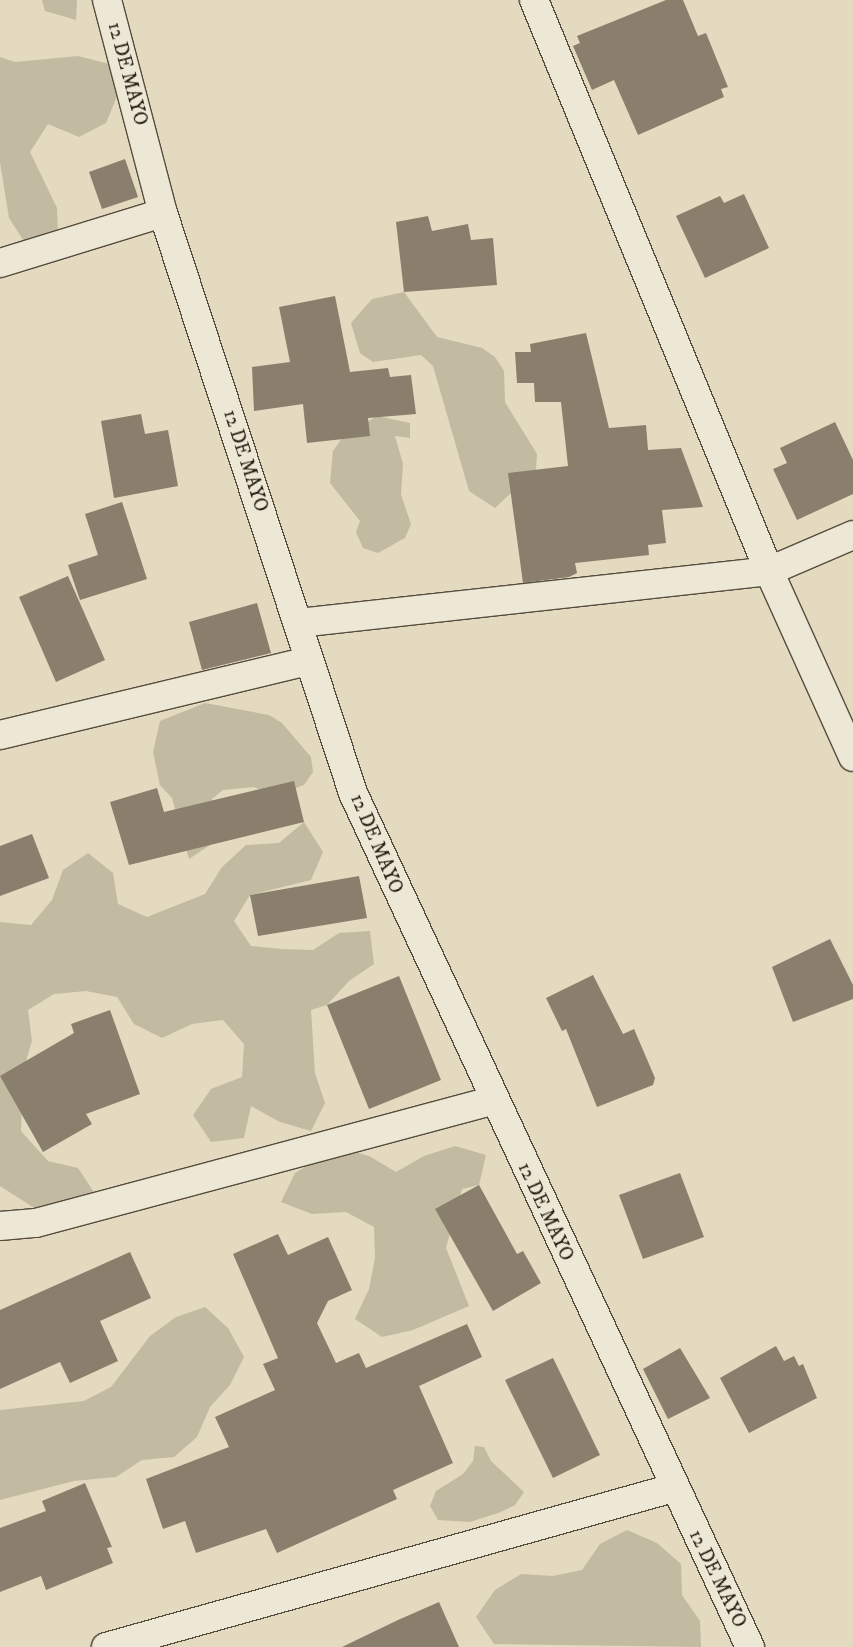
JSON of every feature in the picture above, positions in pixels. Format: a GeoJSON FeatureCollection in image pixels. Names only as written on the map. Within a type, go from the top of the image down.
{"type":"FeatureCollection","features":[{"type":"Feature","properties":{"kind":"street","name":"12 DE MAYO"},"geometry":{"type":"LineString","coordinates":[[108,0],[163,213],[354,793],[673,1488],[750,1647]]}},
{"type":"Feature","properties":{"kind":"street"},"geometry":{"type":"LineString","coordinates":[[534,0],[769,571],[853,757]]}},
{"type":"Feature","properties":{"kind":"street"},"geometry":{"type":"LineString","coordinates":[[0,264],[163,213]]}},
{"type":"Feature","properties":{"kind":"street"},"geometry":{"type":"LineString","coordinates":[[299,623],[769,571],[853,536]]}},
{"type":"Feature","properties":{"kind":"street"},"geometry":{"type":"LineString","coordinates":[[0,735],[309,660]]}},
{"type":"Feature","properties":{"kind":"street"},"geometry":{"type":"LineString","coordinates":[[0,1226],[82,1211],[494,1100]]}},
{"type":"Feature","properties":{"kind":"street"},"geometry":{"type":"LineString","coordinates":[[106,1647],[673,1488]]}},
{"type":"Feature","properties":{"kind":"shaded area"},"geometry":{"type":"Polygon","coordinates":[[[42,0],[77,0],[76,20],[45,11],[42,0]]]}},
{"type":"Feature","properties":{"kind":"shaded area"},"geometry":{"type":"Polygon","coordinates":[[[78,56],[109,64],[118,94],[106,123],[79,137],[48,124],[30,152],[57,208],[58,236],[27,246],[9,218],[0,162],[0,57],[15,62],[78,56]]]}},
{"type":"Feature","properties":{"kind":"shaded area"},"geometry":{"type":"Polygon","coordinates":[[[404,292],[437,337],[482,348],[495,357],[504,371],[505,402],[537,454],[536,470],[495,508],[469,491],[433,366],[421,355],[373,362],[360,353],[351,323],[372,299],[404,292]]]}},
{"type":"Feature","properties":{"kind":"shaded area"},"geometry":{"type":"Polygon","coordinates":[[[377,416],[410,423],[410,438],[395,436],[403,464],[401,495],[411,524],[405,538],[378,553],[363,548],[356,532],[360,521],[330,483],[333,451],[342,438],[377,416]]]}},
{"type":"Feature","properties":{"kind":"shaded area"},"geometry":{"type":"Polygon","coordinates":[[[205,703],[269,715],[282,723],[311,757],[313,772],[304,785],[274,796],[254,787],[223,790],[212,799],[210,845],[189,859],[172,798],[160,785],[153,752],[160,721],[205,703]]]}},
{"type":"Feature","properties":{"kind":"shaded area"},"geometry":{"type":"Polygon","coordinates":[[[304,822],[323,852],[311,880],[250,895],[234,921],[251,946],[282,949],[313,950],[339,933],[370,931],[374,964],[349,981],[327,1005],[311,1010],[315,1073],[325,1103],[311,1131],[280,1122],[251,1106],[244,1138],[211,1142],[193,1115],[211,1089],[242,1077],[244,1044],[223,1020],[192,1024],[162,1038],[134,1024],[117,997],[86,991],[54,994],[28,1010],[32,1041],[23,1071],[21,1131],[48,1161],[78,1168],[95,1194],[42,1213],[0,1186],[0,922],[31,925],[52,900],[63,870],[88,853],[113,873],[118,904],[147,917],[205,894],[222,867],[246,845],[279,843],[304,822]]]}},
{"type":"Feature","properties":{"kind":"shaded area"},"geometry":{"type":"Polygon","coordinates":[[[455,1146],[486,1155],[479,1185],[462,1189],[446,1248],[469,1306],[413,1330],[382,1337],[355,1319],[369,1289],[375,1258],[374,1227],[346,1212],[312,1214],[281,1202],[295,1173],[338,1147],[369,1156],[396,1172],[424,1156],[455,1146]]]}},
{"type":"Feature","properties":{"kind":"shaded area"},"geometry":{"type":"Polygon","coordinates":[[[205,1307],[228,1328],[244,1357],[230,1385],[210,1407],[197,1437],[174,1457],[142,1460],[116,1477],[74,1481],[0,1500],[0,1410],[84,1401],[111,1387],[150,1336],[176,1317],[205,1307]]]}},
{"type":"Feature","properties":{"kind":"shaded area"},"geometry":{"type":"Polygon","coordinates":[[[475,1446],[484,1447],[491,1461],[524,1492],[515,1505],[501,1512],[470,1522],[438,1520],[430,1506],[436,1491],[463,1474],[473,1461],[475,1446]]]}},
{"type":"Feature","properties":{"kind":"shaded area"},"geometry":{"type":"Polygon","coordinates":[[[627,1530],[657,1543],[681,1564],[682,1595],[700,1621],[701,1647],[494,1644],[476,1617],[495,1590],[521,1574],[553,1576],[582,1570],[600,1544],[627,1530]]]}},
{"type":"Feature","properties":{"kind":"building"},"geometry":{"type":"Polygon","coordinates":[[[666,0],[683,0],[698,36],[706,33],[728,87],[721,89],[724,97],[638,135],[614,80],[592,90],[573,46],[580,43],[577,36],[666,0]]]}},
{"type":"Feature","properties":{"kind":"building"},"geometry":{"type":"Polygon","coordinates":[[[125,159],[138,197],[102,209],[89,172],[125,159]]]}},
{"type":"Feature","properties":{"kind":"building"},"geometry":{"type":"Polygon","coordinates":[[[744,194],[769,248],[705,278],[676,216],[720,196],[724,203],[744,194]]]}},
{"type":"Feature","properties":{"kind":"building"},"geometry":{"type":"Polygon","coordinates":[[[428,216],[432,231],[468,224],[471,240],[493,238],[497,285],[404,292],[396,222],[428,216]]]}},
{"type":"Feature","properties":{"kind":"building"},"geometry":{"type":"Polygon","coordinates":[[[335,296],[350,372],[388,368],[390,377],[411,375],[416,414],[368,418],[370,436],[307,443],[303,404],[254,411],[252,367],[290,362],[279,307],[335,296]]]}},
{"type":"Feature","properties":{"kind":"building"},"geometry":{"type":"Polygon","coordinates":[[[586,333],[609,428],[646,425],[648,450],[681,448],[703,507],[662,510],[666,543],[648,545],[649,555],[575,563],[577,573],[569,577],[523,583],[508,473],[568,466],[561,402],[535,402],[534,383],[517,383],[515,352],[531,352],[530,344],[586,333]]]}},
{"type":"Feature","properties":{"kind":"building"},"geometry":{"type":"Polygon","coordinates":[[[141,414],[145,434],[168,430],[178,486],[114,498],[101,421],[141,414]]]}},
{"type":"Feature","properties":{"kind":"building"},"geometry":{"type":"Polygon","coordinates":[[[835,422],[853,460],[853,494],[797,520],[773,469],[787,463],[780,448],[835,422]]]}},
{"type":"Feature","properties":{"kind":"building"},"geometry":{"type":"Polygon","coordinates":[[[122,502],[147,579],[80,600],[68,565],[98,555],[85,514],[122,502]]]}},
{"type":"Feature","properties":{"kind":"building"},"geometry":{"type":"Polygon","coordinates":[[[68,576],[105,660],[56,682],[19,597],[68,576]]]}},
{"type":"Feature","properties":{"kind":"building"},"geometry":{"type":"Polygon","coordinates":[[[257,603],[271,653],[202,670],[189,622],[257,603]]]}},
{"type":"Feature","properties":{"kind":"building"},"geometry":{"type":"Polygon","coordinates":[[[294,781],[304,822],[129,865],[110,802],[157,788],[164,812],[294,781]]]}},
{"type":"Feature","properties":{"kind":"building"},"geometry":{"type":"Polygon","coordinates":[[[32,834],[49,878],[0,896],[0,846],[32,834]]]}},
{"type":"Feature","properties":{"kind":"building"},"geometry":{"type":"Polygon","coordinates":[[[359,876],[367,918],[258,936],[250,895],[359,876]]]}},
{"type":"Feature","properties":{"kind":"building"},"geometry":{"type":"Polygon","coordinates":[[[830,939],[853,985],[853,999],[793,1022],[772,967],[830,939]]]}},
{"type":"Feature","properties":{"kind":"building"},"geometry":{"type":"Polygon","coordinates":[[[593,975],[623,1034],[634,1029],[655,1078],[653,1085],[597,1107],[566,1029],[562,1031],[546,998],[593,975]]]}},
{"type":"Feature","properties":{"kind":"building"},"geometry":{"type":"Polygon","coordinates":[[[399,976],[441,1080],[369,1109],[327,1005],[399,976]]]}},
{"type":"Feature","properties":{"kind":"building"},"geometry":{"type":"Polygon","coordinates":[[[110,1010],[140,1094],[86,1114],[92,1124],[43,1152],[0,1076],[74,1033],[71,1024],[110,1010]]]}},
{"type":"Feature","properties":{"kind":"building"},"geometry":{"type":"Polygon","coordinates":[[[680,1173],[704,1237],[643,1259],[619,1195],[680,1173]]]}},
{"type":"Feature","properties":{"kind":"building"},"geometry":{"type":"Polygon","coordinates":[[[479,1185],[517,1254],[523,1251],[541,1283],[493,1311],[435,1209],[479,1185]]]}},
{"type":"Feature","properties":{"kind":"building"},"geometry":{"type":"Polygon","coordinates":[[[278,1234],[288,1255],[328,1237],[352,1290],[328,1301],[317,1323],[336,1363],[359,1353],[366,1368],[467,1324],[482,1357],[419,1386],[453,1463],[393,1490],[397,1499],[277,1553],[266,1529],[196,1553],[185,1521],[163,1529],[146,1479],[229,1447],[215,1417],[275,1390],[263,1364],[278,1358],[233,1254],[278,1234]]]}},
{"type":"Feature","properties":{"kind":"building"},"geometry":{"type":"Polygon","coordinates":[[[130,1252],[151,1298],[100,1321],[118,1361],[70,1383],[60,1362],[0,1389],[0,1310],[130,1252]]]}},
{"type":"Feature","properties":{"kind":"building"},"geometry":{"type":"Polygon","coordinates":[[[776,1346],[784,1361],[794,1356],[799,1366],[803,1364],[817,1398],[749,1433],[720,1378],[776,1346]]]}},
{"type":"Feature","properties":{"kind":"building"},"geometry":{"type":"Polygon","coordinates":[[[680,1348],[710,1398],[668,1419],[643,1369],[680,1348]]]}},
{"type":"Feature","properties":{"kind":"building"},"geometry":{"type":"Polygon","coordinates":[[[553,1358],[600,1455],[553,1478],[505,1380],[553,1358]]]}},
{"type":"Feature","properties":{"kind":"building"},"geometry":{"type":"Polygon","coordinates":[[[85,1483],[112,1547],[107,1548],[113,1563],[46,1590],[41,1576],[0,1592],[0,1528],[46,1511],[42,1501],[85,1483]]]}},
{"type":"Feature","properties":{"kind":"building"},"geometry":{"type":"Polygon","coordinates":[[[439,1602],[459,1647],[342,1647],[398,1620],[439,1602]]]}}]}
